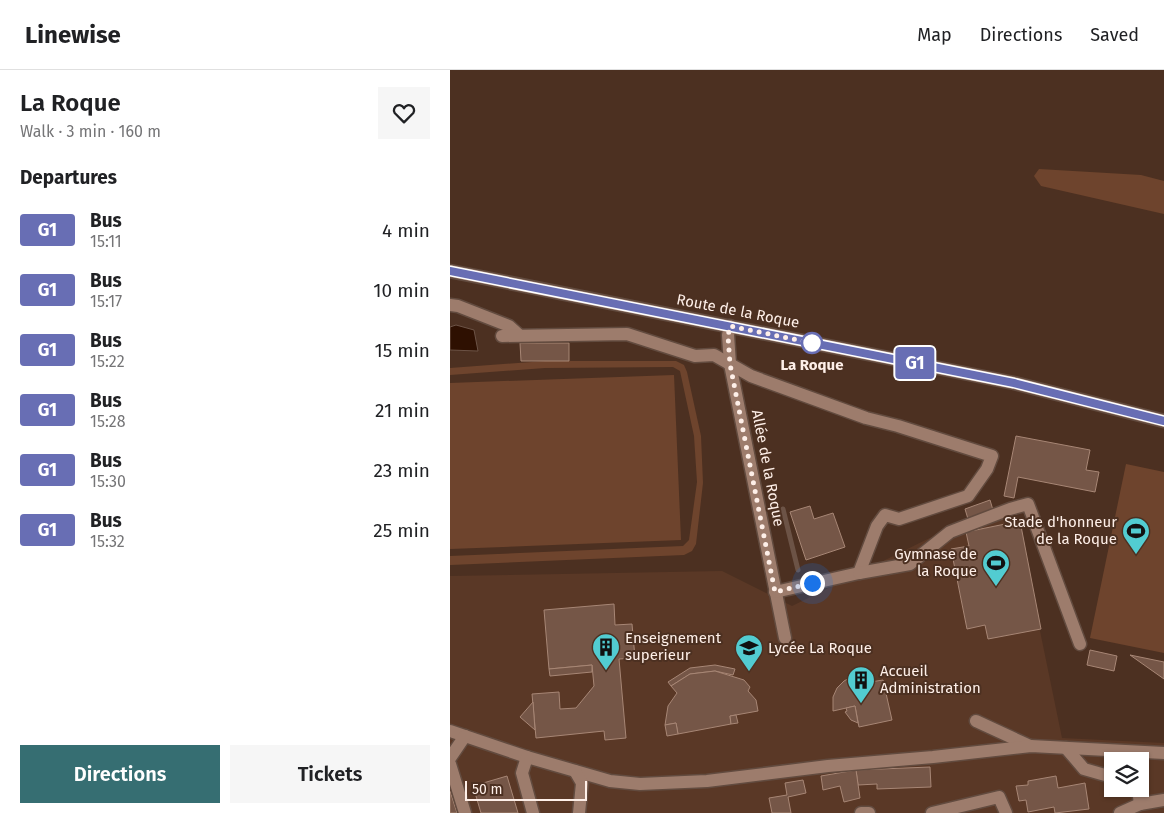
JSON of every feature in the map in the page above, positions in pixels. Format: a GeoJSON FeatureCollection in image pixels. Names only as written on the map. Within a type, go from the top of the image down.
{"type":"FeatureCollection","features":[{"type":"Feature","properties":{"kind":"street","name":"Route de la Roque"},"geometry":{"type":"LineString","coordinates":[[450,271],[1014,383],[1164,421]]}},
{"type":"Feature","properties":{"kind":"street"},"geometry":{"type":"LineString","coordinates":[[450,305],[458,306],[509,326],[519,335]]}},
{"type":"Feature","properties":{"kind":"street","name":"Allée de la Roque"},"geometry":{"type":"LineString","coordinates":[[730,326],[728,336],[730,364],[785,638]]}},
{"type":"Feature","properties":{"kind":"street"},"geometry":{"type":"LineString","coordinates":[[502,336],[627,334],[695,356],[714,355],[752,376],[866,418],[898,426],[992,456],[987,469],[968,496],[900,519],[885,515],[877,526],[859,573]]}},
{"type":"Feature","properties":{"kind":"street"},"geometry":{"type":"LineString","coordinates":[[775,592],[859,573],[910,564],[950,532],[1028,504],[1080,644]]}},
{"type":"Feature","properties":{"kind":"street"},"geometry":{"type":"LineString","coordinates":[[976,721],[1031,746]]}},
{"type":"Feature","properties":{"kind":"street"},"geometry":{"type":"LineString","coordinates":[[450,731],[527,757],[610,781],[640,784],[707,781],[828,766],[1031,746],[1164,753]]}},
{"type":"Feature","properties":{"kind":"street"},"geometry":{"type":"LineString","coordinates":[[450,758],[465,736]]}},
{"type":"Feature","properties":{"kind":"street"},"geometry":{"type":"LineString","coordinates":[[1066,748],[1084,769],[1104,775]]}},
{"type":"Feature","properties":{"kind":"street"},"geometry":{"type":"LineString","coordinates":[[527,757],[522,773],[534,813]]}},
{"type":"Feature","properties":{"kind":"street"},"geometry":{"type":"LineString","coordinates":[[450,764],[465,813]]}},
{"type":"Feature","properties":{"kind":"street"},"geometry":{"type":"LineString","coordinates":[[575,771],[582,783],[579,813]]}},
{"type":"Feature","properties":{"kind":"street"},"geometry":{"type":"LineString","coordinates":[[932,813],[999,797],[1006,813]]}},
{"type":"Feature","properties":{"kind":"street"},"geometry":{"type":"LineString","coordinates":[[1139,797],[1140,804]]}},
{"type":"Feature","properties":{"kind":"street"},"geometry":{"type":"LineString","coordinates":[[1120,813],[1140,804],[1164,800]]}},
{"type":"Feature","properties":{"kind":"street"},"geometry":{"type":"LineString","coordinates":[[861,813],[869,813]]}},
{"type":"Feature","properties":{"kind":"shaded area"},"geometry":{"type":"Polygon","coordinates":[[[1039,169],[1141,175],[1164,181],[1164,214],[1041,186],[1034,176],[1039,169]]]}},
{"type":"Feature","properties":{"kind":"shaded area"},"geometry":{"type":"Polygon","coordinates":[[[456,325],[474,330],[478,351],[450,350],[450,327],[456,325]]]}},
{"type":"Feature","properties":{"kind":"shaded area"},"geometry":{"type":"Polygon","coordinates":[[[545,361],[676,361],[684,365],[701,436],[703,483],[696,544],[692,551],[684,555],[450,565],[450,556],[683,546],[689,540],[697,482],[694,436],[680,371],[673,367],[545,368],[450,375],[450,368],[545,361]]]}},
{"type":"Feature","properties":{"kind":"shaded area"},"geometry":{"type":"Polygon","coordinates":[[[674,375],[681,540],[450,549],[450,383],[674,375]]]}},
{"type":"Feature","properties":{"kind":"shaded area","name":"Stade d'honneur de la Roque"},"geometry":{"type":"Polygon","coordinates":[[[1126,464],[1164,472],[1164,653],[1090,638],[1126,464]]]}},
{"type":"Feature","properties":{"kind":"shaded area","name":"Lycée La Roque"},"geometry":{"type":"Polygon","coordinates":[[[1016,514],[1062,738],[1164,743],[1164,813],[450,813],[450,576],[722,571],[792,606],[960,523],[1016,514]]]}},
{"type":"Feature","properties":{"kind":"building"},"geometry":{"type":"Polygon","coordinates":[[[520,343],[569,343],[569,361],[521,361],[520,343]]]}},
{"type":"Feature","properties":{"kind":"building"},"geometry":{"type":"Polygon","coordinates":[[[1016,436],[1090,450],[1086,470],[1099,472],[1095,492],[1018,477],[1014,498],[1004,496],[1016,436]]]}},
{"type":"Feature","properties":{"kind":"building"},"geometry":{"type":"Polygon","coordinates":[[[990,500],[993,510],[968,519],[965,509],[990,500]]]}},
{"type":"Feature","properties":{"kind":"building"},"geometry":{"type":"Polygon","coordinates":[[[810,506],[814,519],[833,513],[845,547],[806,560],[790,512],[810,506]]]}},
{"type":"Feature","properties":{"kind":"building","name":"Gymnase de la Roque"},"geometry":{"type":"Polygon","coordinates":[[[1020,521],[1041,629],[988,639],[985,625],[967,629],[951,549],[969,546],[966,532],[1020,521]]]}},
{"type":"Feature","properties":{"kind":"building","name":"Enseignement superieur"},"geometry":{"type":"Polygon","coordinates":[[[614,604],[615,625],[632,624],[635,658],[619,659],[626,738],[605,740],[604,731],[536,738],[532,694],[559,692],[560,709],[576,708],[594,686],[592,665],[549,669],[544,610],[614,604]]]}},
{"type":"Feature","properties":{"kind":"building"},"geometry":{"type":"Polygon","coordinates":[[[1090,650],[1117,656],[1114,671],[1087,665],[1090,650]]]}},
{"type":"Feature","properties":{"kind":"building"},"geometry":{"type":"Polygon","coordinates":[[[1130,655],[1164,662],[1164,679],[1130,655]]]}},
{"type":"Feature","properties":{"kind":"building"},"geometry":{"type":"Polygon","coordinates":[[[592,665],[592,672],[550,676],[549,669],[592,665]]]}},
{"type":"Feature","properties":{"kind":"building"},"geometry":{"type":"Polygon","coordinates":[[[715,665],[735,669],[733,675],[715,671],[690,674],[671,686],[668,682],[690,668],[715,665]]]}},
{"type":"Feature","properties":{"kind":"building"},"geometry":{"type":"Polygon","coordinates":[[[715,671],[744,680],[750,687],[748,691],[756,700],[758,711],[730,716],[731,724],[678,734],[676,723],[665,725],[668,706],[677,693],[671,686],[690,674],[715,671]]]}},
{"type":"Feature","properties":{"kind":"building","name":"Accueil Administration"},"geometry":{"type":"Polygon","coordinates":[[[853,676],[856,676],[858,684],[883,680],[892,720],[859,727],[855,706],[833,711],[833,697],[837,688],[853,676]]]}},
{"type":"Feature","properties":{"kind":"building"},"geometry":{"type":"Polygon","coordinates":[[[533,702],[535,730],[520,717],[533,702]]]}},
{"type":"Feature","properties":{"kind":"building"},"geometry":{"type":"Polygon","coordinates":[[[855,706],[858,723],[851,720],[845,712],[847,711],[846,708],[855,706]]]}},
{"type":"Feature","properties":{"kind":"building"},"geometry":{"type":"Polygon","coordinates":[[[736,715],[738,723],[731,724],[730,716],[736,715]]]}},
{"type":"Feature","properties":{"kind":"building"},"geometry":{"type":"Polygon","coordinates":[[[676,723],[678,734],[667,736],[665,725],[676,723]]]}},
{"type":"Feature","properties":{"kind":"building"},"geometry":{"type":"Polygon","coordinates":[[[930,767],[931,787],[877,789],[877,784],[858,785],[856,770],[930,767]]]}},
{"type":"Feature","properties":{"kind":"building"},"geometry":{"type":"Polygon","coordinates":[[[856,770],[860,798],[844,802],[840,786],[823,790],[821,776],[856,770]]]}},
{"type":"Feature","properties":{"kind":"building"},"geometry":{"type":"Polygon","coordinates":[[[507,776],[518,813],[481,813],[473,786],[507,776]]]}},
{"type":"Feature","properties":{"kind":"building"},"geometry":{"type":"Polygon","coordinates":[[[1056,776],[1058,788],[1085,783],[1089,809],[1055,813],[1054,807],[1028,812],[1026,800],[1019,801],[1016,786],[1028,785],[1028,781],[1056,776]]]}},
{"type":"Feature","properties":{"kind":"building"},"geometry":{"type":"Polygon","coordinates":[[[803,780],[806,793],[788,797],[791,813],[772,813],[769,798],[787,795],[785,783],[803,780]]]}},
{"type":"Feature","properties":{"kind":"building"},"geometry":{"type":"Polygon","coordinates":[[[450,791],[457,813],[450,813],[450,791]]]}},
{"type":"Feature","properties":{"kind":"waterway"},"geometry":{"type":"LineString","coordinates":[[783,509],[798,570]]}},
{"type":"Feature","properties":{"kind":"bus line","name":"G1"},"geometry":{"type":"LineString","coordinates":[[450,271],[1014,383],[1164,421]]}},
{"type":"Feature","properties":{"kind":"place","name":"La Roque"},"geometry":{"type":"Point","coordinates":[812,343]}},
{"type":"Feature","properties":{"kind":"place","name":"Stade d'honneur de la Roque"},"geometry":{"type":"Point","coordinates":[1136,555]}},
{"type":"Feature","properties":{"kind":"place","name":"Gymnase de la Roque"},"geometry":{"type":"Point","coordinates":[996,587]}},
{"type":"Feature","properties":{"kind":"place","name":"Enseignement superieur"},"geometry":{"type":"Point","coordinates":[606,671]}},
{"type":"Feature","properties":{"kind":"place","name":"Lycée La Roque"},"geometry":{"type":"Point","coordinates":[749,672]}},
{"type":"Feature","properties":{"kind":"place","name":"Accueil Administration"},"geometry":{"type":"Point","coordinates":[861,704]}},
{"type":"Feature","properties":{"kind":"route"},"geometry":{"type":"LineString","coordinates":[[812,343],[730,326],[728,336],[730,364],[775,592],[812,583]]}}]}
